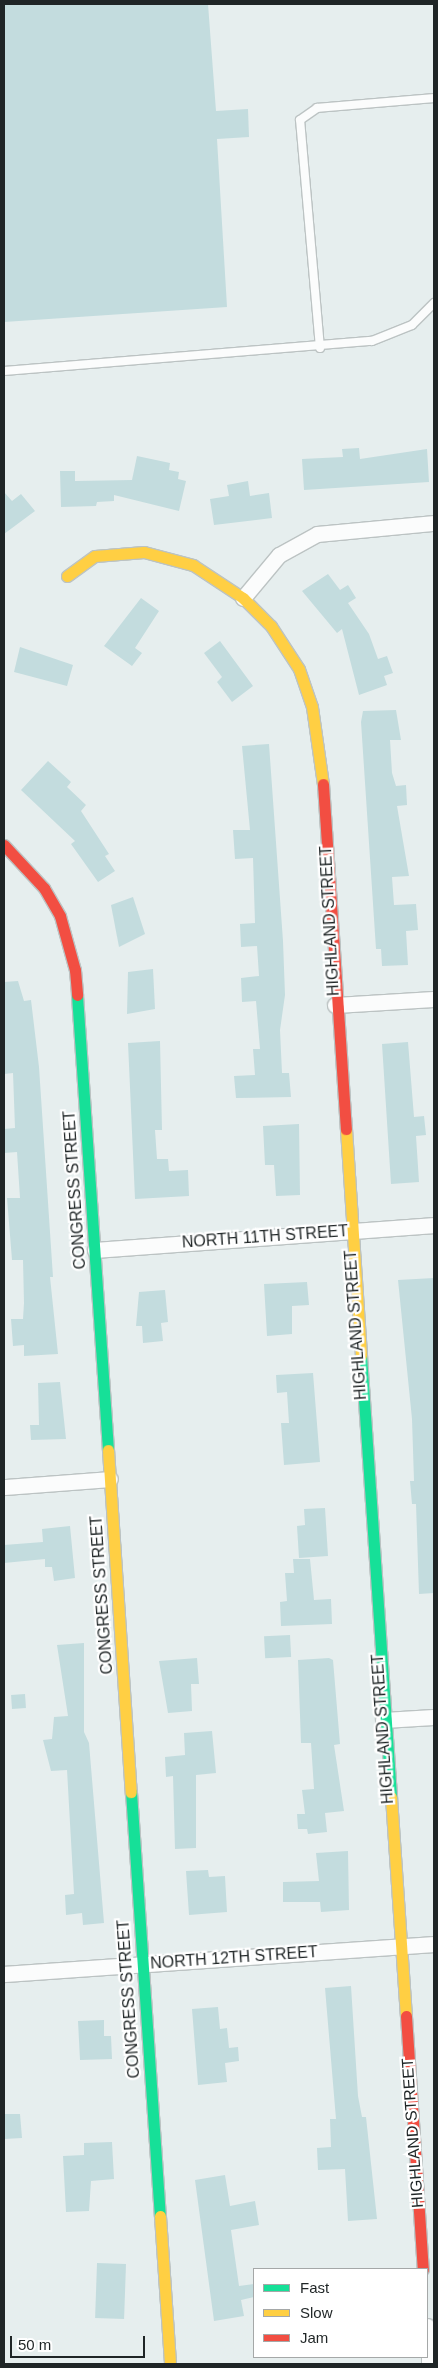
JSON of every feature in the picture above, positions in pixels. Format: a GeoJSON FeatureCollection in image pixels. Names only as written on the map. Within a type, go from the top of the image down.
{"type":"FeatureCollection","features":[{"type":"Feature","properties":{"kind":"street"},"geometry":{"type":"LineString","coordinates":[[243,598],[278,555],[317,534],[434,523]]}},
{"type":"Feature","properties":{"kind":"street","name":"HIGHLAND STREET"},"geometry":{"type":"LineString","coordinates":[[67,576],[95,556],[144,552],[193,565],[243,598],[289,652],[312,707],[320,747],[335,1005],[383,1720],[423,2268]]}},
{"type":"Feature","properties":{"kind":"street","name":"CONGRESS STREET"},"geometry":{"type":"LineString","coordinates":[[4,845],[44,888],[70,945],[95,1250],[170,2364]]}},
{"type":"Feature","properties":{"kind":"street"},"geometry":{"type":"LineString","coordinates":[[335,1005],[434,998]]}},
{"type":"Feature","properties":{"kind":"street","name":"NORTH 11TH STREET"},"geometry":{"type":"LineString","coordinates":[[95,1250],[434,1226]]}},
{"type":"Feature","properties":{"kind":"street"},"geometry":{"type":"LineString","coordinates":[[4,1487],[110,1479]]}},
{"type":"Feature","properties":{"kind":"street"},"geometry":{"type":"LineString","coordinates":[[383,1720],[434,1717]]}},
{"type":"Feature","properties":{"kind":"street","name":"NORTH 12TH STREET"},"geometry":{"type":"LineString","coordinates":[[4,1974],[434,1944]]}},
{"type":"Feature","properties":{"kind":"street"},"geometry":{"type":"LineString","coordinates":[[428,2345],[429,2364]]}},
{"type":"Feature","properties":{"kind":"lane"},"geometry":{"type":"LineString","coordinates":[[320,348],[300,120],[317,108],[434,98]]}},
{"type":"Feature","properties":{"kind":"lane"},"geometry":{"type":"LineString","coordinates":[[4,371],[320,348],[392,335],[412,325],[434,303]]}},
{"type":"Feature","properties":{"kind":"building"},"geometry":{"type":"Polygon","coordinates":[[[4,4],[208,4],[216,111],[248,109],[249,137],[217,139],[227,307],[4,322],[4,4]]]}},
{"type":"Feature","properties":{"kind":"building"},"geometry":{"type":"Polygon","coordinates":[[[359,448],[360,459],[427,449],[429,482],[304,490],[302,459],[343,457],[342,449],[359,448]]]}},
{"type":"Feature","properties":{"kind":"building"},"geometry":{"type":"Polygon","coordinates":[[[137,456],[170,463],[169,470],[179,472],[178,479],[186,481],[179,511],[114,495],[114,501],[97,502],[96,506],[61,507],[60,471],[75,471],[75,481],[132,480],[137,456]]]}},
{"type":"Feature","properties":{"kind":"building"},"geometry":{"type":"Polygon","coordinates":[[[248,481],[250,496],[269,493],[272,518],[214,525],[210,499],[229,496],[227,485],[248,481]]]}},
{"type":"Feature","properties":{"kind":"building"},"geometry":{"type":"Polygon","coordinates":[[[4,492],[12,501],[21,494],[35,511],[4,534],[4,492]]]}},
{"type":"Feature","properties":{"kind":"building"},"geometry":{"type":"Polygon","coordinates":[[[328,574],[340,590],[348,585],[356,598],[348,603],[369,634],[378,659],[387,656],[393,673],[384,676],[387,685],[359,695],[342,629],[337,633],[302,591],[328,574]]]}},
{"type":"Feature","properties":{"kind":"building"},"geometry":{"type":"Polygon","coordinates":[[[141,598],[159,611],[135,648],[142,653],[132,666],[104,646],[141,598]]]}},
{"type":"Feature","properties":{"kind":"building"},"geometry":{"type":"Polygon","coordinates":[[[220,641],[253,686],[232,702],[217,682],[222,677],[204,653],[220,641]]]}},
{"type":"Feature","properties":{"kind":"building"},"geometry":{"type":"Polygon","coordinates":[[[20,647],[73,665],[67,686],[14,672],[20,647]]]}},
{"type":"Feature","properties":{"kind":"building"},"geometry":{"type":"Polygon","coordinates":[[[396,710],[401,740],[390,740],[392,773],[396,786],[406,785],[407,805],[397,806],[409,876],[392,877],[394,905],[416,904],[418,930],[406,931],[408,965],[382,966],[381,949],[376,949],[361,722],[363,711],[396,710]]]}},
{"type":"Feature","properties":{"kind":"building"},"geometry":{"type":"Polygon","coordinates":[[[269,744],[283,941],[285,995],[280,1030],[282,1073],[289,1073],[291,1097],[236,1098],[234,1076],[255,1075],[253,1049],[260,1049],[256,1001],[242,1002],[241,978],[259,976],[257,946],[241,947],[240,924],[255,923],[253,858],[235,859],[233,830],[250,830],[242,746],[269,744]]]}},
{"type":"Feature","properties":{"kind":"building"},"geometry":{"type":"Polygon","coordinates":[[[48,761],[71,782],[67,787],[86,805],[81,811],[109,854],[105,856],[115,871],[98,882],[71,844],[75,841],[21,790],[48,761]]]}},
{"type":"Feature","properties":{"kind":"building"},"geometry":{"type":"Polygon","coordinates":[[[133,897],[145,934],[119,947],[111,905],[133,897]]]}},
{"type":"Feature","properties":{"kind":"building"},"geometry":{"type":"Polygon","coordinates":[[[153,969],[155,1009],[127,1014],[128,972],[153,969]]]}},
{"type":"Feature","properties":{"kind":"building"},"geometry":{"type":"Polygon","coordinates":[[[18,981],[24,1001],[31,1000],[39,1067],[53,1277],[50,1277],[58,1354],[24,1356],[24,1345],[13,1346],[11,1319],[23,1319],[23,1260],[12,1260],[7,1198],[20,1198],[17,1152],[4,1153],[4,1129],[15,1128],[13,1073],[4,1074],[4,982],[18,981]]]}},
{"type":"Feature","properties":{"kind":"building"},"geometry":{"type":"Polygon","coordinates":[[[160,1041],[162,1130],[155,1130],[157,1159],[168,1159],[169,1171],[188,1170],[189,1196],[135,1199],[128,1043],[160,1041]]]}},
{"type":"Feature","properties":{"kind":"building"},"geometry":{"type":"Polygon","coordinates":[[[408,1042],[414,1117],[424,1116],[426,1135],[416,1136],[419,1182],[391,1184],[382,1044],[408,1042]]]}},
{"type":"Feature","properties":{"kind":"building"},"geometry":{"type":"Polygon","coordinates":[[[299,1124],[300,1195],[276,1196],[274,1165],[265,1165],[263,1126],[299,1124]]]}},
{"type":"Feature","properties":{"kind":"building"},"geometry":{"type":"Polygon","coordinates":[[[434,1278],[434,1593],[419,1594],[416,1504],[412,1504],[410,1481],[414,1481],[412,1419],[398,1280],[434,1278]]]}},
{"type":"Feature","properties":{"kind":"building"},"geometry":{"type":"Polygon","coordinates":[[[307,1282],[309,1305],[292,1306],[292,1334],[267,1336],[264,1284],[307,1282]]]}},
{"type":"Feature","properties":{"kind":"building"},"geometry":{"type":"Polygon","coordinates":[[[165,1290],[168,1322],[161,1323],[163,1341],[143,1343],[142,1326],[136,1326],[139,1292],[165,1290]]]}},
{"type":"Feature","properties":{"kind":"building"},"geometry":{"type":"Polygon","coordinates":[[[313,1373],[320,1462],[284,1465],[281,1423],[289,1423],[287,1392],[277,1393],[276,1375],[313,1373]]]}},
{"type":"Feature","properties":{"kind":"building"},"geometry":{"type":"Polygon","coordinates":[[[60,1382],[66,1439],[31,1440],[30,1425],[39,1425],[38,1383],[60,1382]]]}},
{"type":"Feature","properties":{"kind":"building"},"geometry":{"type":"Polygon","coordinates":[[[325,1508],[328,1556],[299,1558],[297,1526],[305,1525],[304,1509],[325,1508]]]}},
{"type":"Feature","properties":{"kind":"building"},"geometry":{"type":"Polygon","coordinates":[[[70,1526],[75,1578],[54,1581],[52,1567],[45,1567],[45,1559],[4,1563],[4,1545],[43,1542],[42,1529],[70,1526]]]}},
{"type":"Feature","properties":{"kind":"building"},"geometry":{"type":"Polygon","coordinates":[[[293,1559],[310,1559],[314,1600],[331,1599],[332,1624],[281,1626],[280,1602],[287,1601],[285,1573],[294,1573],[293,1559]]]}},
{"type":"Feature","properties":{"kind":"building"},"geometry":{"type":"Polygon","coordinates":[[[290,1635],[291,1657],[265,1658],[264,1636],[290,1635]]]}},
{"type":"Feature","properties":{"kind":"building"},"geometry":{"type":"Polygon","coordinates":[[[84,1643],[84,1732],[89,1743],[104,1923],[83,1925],[82,1913],[66,1915],[65,1895],[74,1894],[67,1770],[51,1771],[43,1740],[52,1739],[54,1717],[68,1716],[57,1645],[84,1643]]]}},
{"type":"Feature","properties":{"kind":"building"},"geometry":{"type":"Polygon","coordinates":[[[197,1658],[199,1684],[191,1684],[192,1711],[168,1713],[159,1661],[197,1658]]]}},
{"type":"Feature","properties":{"kind":"building"},"geometry":{"type":"Polygon","coordinates":[[[329,1658],[333,1660],[340,1744],[334,1745],[344,1811],[325,1813],[327,1832],[308,1834],[307,1829],[298,1829],[297,1814],[305,1814],[302,1790],[314,1789],[311,1743],[301,1743],[298,1660],[329,1658]]]}},
{"type":"Feature","properties":{"kind":"building"},"geometry":{"type":"Polygon","coordinates":[[[25,1694],[26,1708],[12,1709],[11,1695],[25,1694]]]}},
{"type":"Feature","properties":{"kind":"building"},"geometry":{"type":"Polygon","coordinates":[[[212,1731],[216,1773],[196,1775],[196,1848],[175,1849],[173,1776],[166,1777],[165,1757],[185,1755],[184,1733],[212,1731]]]}},
{"type":"Feature","properties":{"kind":"building"},"geometry":{"type":"Polygon","coordinates":[[[348,1851],[349,1910],[321,1912],[320,1902],[283,1902],[283,1882],[319,1881],[316,1853],[348,1851]]]}},
{"type":"Feature","properties":{"kind":"building"},"geometry":{"type":"Polygon","coordinates":[[[208,1870],[209,1877],[225,1876],[227,1912],[189,1915],[186,1871],[208,1870]]]}},
{"type":"Feature","properties":{"kind":"building"},"geometry":{"type":"Polygon","coordinates":[[[351,1986],[358,2096],[362,2117],[366,2117],[377,2219],[348,2221],[345,2169],[318,2170],[317,2148],[331,2147],[330,2119],[336,2119],[325,1988],[351,1986]]]}},
{"type":"Feature","properties":{"kind":"building"},"geometry":{"type":"Polygon","coordinates":[[[218,2007],[220,2029],[227,2028],[229,2048],[238,2047],[239,2061],[225,2063],[227,2082],[198,2085],[192,2009],[218,2007]]]}},
{"type":"Feature","properties":{"kind":"building"},"geometry":{"type":"Polygon","coordinates":[[[104,2020],[104,2036],[111,2036],[112,2059],[80,2060],[78,2021],[104,2020]]]}},
{"type":"Feature","properties":{"kind":"building"},"geometry":{"type":"Polygon","coordinates":[[[4,2114],[20,2114],[22,2138],[4,2139],[4,2114]]]}},
{"type":"Feature","properties":{"kind":"building"},"geometry":{"type":"Polygon","coordinates":[[[112,2142],[114,2179],[91,2181],[89,2211],[66,2212],[63,2156],[84,2155],[84,2143],[112,2142]]]}},
{"type":"Feature","properties":{"kind":"building"},"geometry":{"type":"Polygon","coordinates":[[[225,2175],[230,2206],[255,2201],[259,2225],[231,2230],[239,2286],[253,2284],[253,2297],[241,2300],[244,2316],[214,2321],[195,2180],[225,2175]]]}},
{"type":"Feature","properties":{"kind":"building"},"geometry":{"type":"Polygon","coordinates":[[[97,2263],[126,2264],[124,2319],[95,2318],[97,2263]]]}},
{"type":"Feature","properties":{"kind":"traffic: fast"},"geometry":{"type":"LineString","coordinates":[[77,995],[108,1450]]}},
{"type":"Feature","properties":{"kind":"traffic: fast"},"geometry":{"type":"LineString","coordinates":[[361,1356],[391,1797]]}},
{"type":"Feature","properties":{"kind":"traffic: fast"},"geometry":{"type":"LineString","coordinates":[[131,1792],[160,2216]]}},
{"type":"Feature","properties":{"kind":"traffic: slow"},"geometry":{"type":"LineString","coordinates":[[67,576],[95,556],[144,552],[193,565],[243,598],[271,626],[299,669],[312,707],[323,784]]}},
{"type":"Feature","properties":{"kind":"traffic: slow"},"geometry":{"type":"LineString","coordinates":[[346,1129],[361,1356]]}},
{"type":"Feature","properties":{"kind":"traffic: slow"},"geometry":{"type":"LineString","coordinates":[[108,1450],[131,1792]]}},
{"type":"Feature","properties":{"kind":"traffic: slow"},"geometry":{"type":"LineString","coordinates":[[391,1797],[406,2016]]}},
{"type":"Feature","properties":{"kind":"traffic: slow"},"geometry":{"type":"LineString","coordinates":[[160,2216],[170,2364]]}},
{"type":"Feature","properties":{"kind":"traffic: jam"},"geometry":{"type":"LineString","coordinates":[[323,784],[346,1129]]}},
{"type":"Feature","properties":{"kind":"traffic: jam"},"geometry":{"type":"LineString","coordinates":[[4,845],[44,888],[60,916],[75,970],[77,995]]}},
{"type":"Feature","properties":{"kind":"traffic: jam"},"geometry":{"type":"LineString","coordinates":[[406,2016],[423,2268]]}}]}
